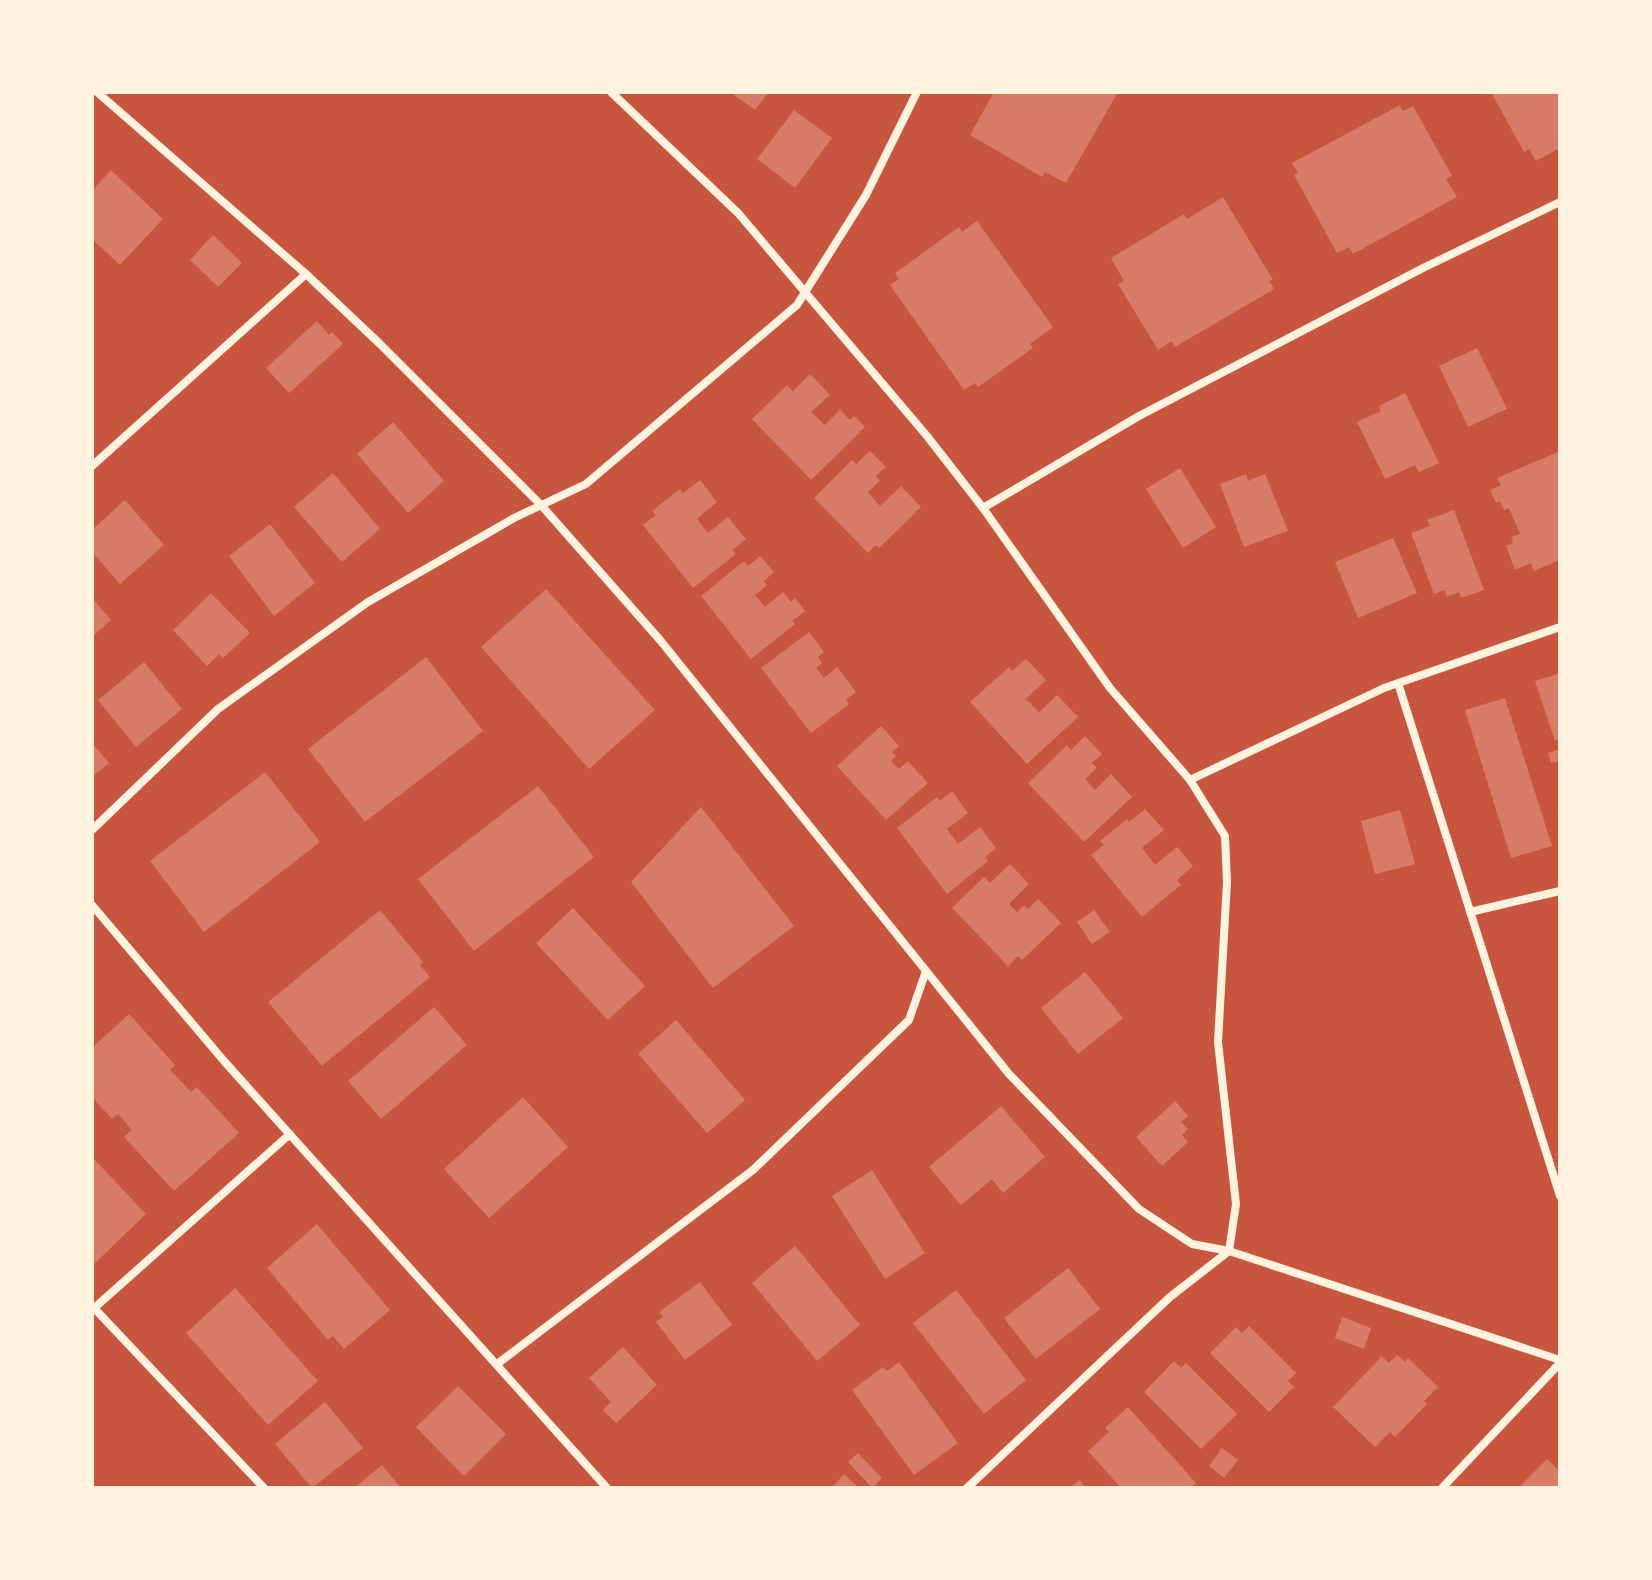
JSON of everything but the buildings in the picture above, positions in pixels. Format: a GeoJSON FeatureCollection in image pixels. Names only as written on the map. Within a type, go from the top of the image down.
{"type":"FeatureCollection","features":[{"type":"Feature","properties":{"kind":"street"},"geometry":{"type":"LineString","coordinates":[[97,92],[306,274],[541,505],[660,640],[1009,1074],[1139,1209],[1192,1244],[1229,1251],[1560,1362],[1442,1488]]}},
{"type":"Feature","properties":{"kind":"street"},"geometry":{"type":"LineString","coordinates":[[611,92],[738,213],[927,436],[983,508],[1110,688],[1190,780],[1225,836],[1227,882],[1218,1042],[1236,1204],[1229,1251],[1170,1297],[967,1488]]}},
{"type":"Feature","properties":{"kind":"street"},"geometry":{"type":"LineString","coordinates":[[92,830],[230,700],[368,602],[541,505],[586,484],[797,305],[866,195],[917,92]]}},
{"type":"Feature","properties":{"kind":"street"},"geometry":{"type":"LineString","coordinates":[[983,508],[1139,416],[1423,268],[1560,202]]}},
{"type":"Feature","properties":{"kind":"street"},"geometry":{"type":"LineString","coordinates":[[92,466],[306,274]]}},
{"type":"Feature","properties":{"kind":"street"},"geometry":{"type":"LineString","coordinates":[[1190,780],[1398,683],[1560,627]]}},
{"type":"Feature","properties":{"kind":"street"},"geometry":{"type":"LineString","coordinates":[[1398,683],[1560,1196]]}},
{"type":"Feature","properties":{"kind":"street"},"geometry":{"type":"LineString","coordinates":[[1470,912],[1560,891]]}},
{"type":"Feature","properties":{"kind":"street"},"geometry":{"type":"LineString","coordinates":[[92,905],[290,1134],[607,1488]]}},
{"type":"Feature","properties":{"kind":"street"},"geometry":{"type":"LineString","coordinates":[[497,1364],[753,1170],[909,1020],[926,971]]}},
{"type":"Feature","properties":{"kind":"street"},"geometry":{"type":"LineString","coordinates":[[264,1488],[93,1309],[290,1134]]}}]}
